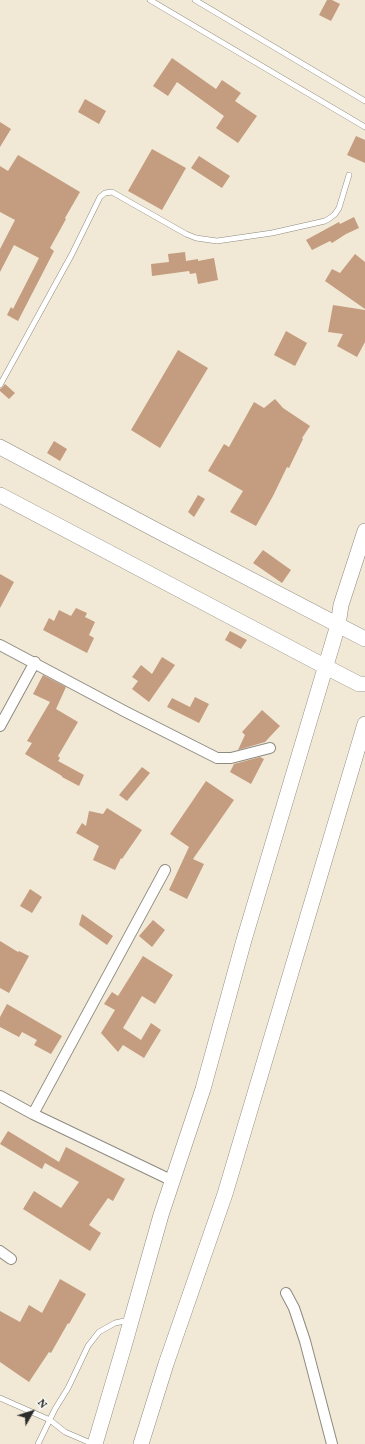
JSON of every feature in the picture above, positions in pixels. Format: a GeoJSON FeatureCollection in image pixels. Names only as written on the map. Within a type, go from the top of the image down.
{"type":"FeatureCollection","features":[{"type":"Feature","properties":{"kind":"street"},"geometry":{"type":"LineString","coordinates":[[0,447],[189,548],[365,638]]}},
{"type":"Feature","properties":{"kind":"street"},"geometry":{"type":"LineString","coordinates":[[0,495],[326,667],[359,684],[365,684]]}},
{"type":"Feature","properties":{"kind":"street"},"geometry":{"type":"LineString","coordinates":[[94,1444],[132,1319],[161,1215],[203,1089],[244,940],[326,667],[338,624],[341,605],[365,531]]}},
{"type":"Feature","properties":{"kind":"street"},"geometry":{"type":"LineString","coordinates":[[0,645],[35,662],[126,712],[217,758],[231,758],[270,748]]}},
{"type":"Feature","properties":{"kind":"street"},"geometry":{"type":"LineString","coordinates":[[0,726],[35,662]]}},
{"type":"Feature","properties":{"kind":"street"},"geometry":{"type":"LineString","coordinates":[[140,1444],[225,1194],[365,724]]}},
{"type":"Feature","properties":{"kind":"street"},"geometry":{"type":"LineString","coordinates":[[32,1114],[165,870]]}},
{"type":"Feature","properties":{"kind":"street"},"geometry":{"type":"LineString","coordinates":[[0,1096],[32,1114],[173,1181]]}},
{"type":"Feature","properties":{"kind":"street"},"geometry":{"type":"LineString","coordinates":[[0,1252],[11,1259]]}},
{"type":"Feature","properties":{"kind":"street"},"geometry":{"type":"LineString","coordinates":[[286,1293],[294,1308],[305,1341],[332,1444]]}},
{"type":"Feature","properties":{"kind":"lane"},"geometry":{"type":"LineString","coordinates":[[150,0],[365,127]]}},
{"type":"Feature","properties":{"kind":"lane"},"geometry":{"type":"LineString","coordinates":[[195,0],[365,101]]}},
{"type":"Feature","properties":{"kind":"lane"},"geometry":{"type":"LineString","coordinates":[[0,385],[72,254],[100,197],[105,193],[112,192],[186,234],[196,238],[217,241],[272,233],[330,218],[339,208],[349,175]]}},
{"type":"Feature","properties":{"kind":"lane"},"geometry":{"type":"LineString","coordinates":[[38,1444],[55,1409],[68,1388],[88,1346],[100,1332],[115,1323],[132,1319]]}},
{"type":"Feature","properties":{"kind":"lane"},"geometry":{"type":"LineString","coordinates":[[0,1398],[50,1420],[65,1432],[94,1444]]}},
{"type":"Feature","properties":{"kind":"building"},"geometry":{"type":"Polygon","coordinates":[[[327,0],[332,0],[340,4],[331,21],[319,15],[327,0]]]}},
{"type":"Feature","properties":{"kind":"building"},"geometry":{"type":"Polygon","coordinates":[[[172,58],[216,89],[222,80],[241,93],[235,101],[257,116],[238,143],[216,128],[224,116],[177,82],[168,96],[153,86],[172,58]]]}},
{"type":"Feature","properties":{"kind":"building"},"geometry":{"type":"Polygon","coordinates":[[[85,99],[106,111],[99,124],[78,112],[85,99]]]}},
{"type":"Feature","properties":{"kind":"building"},"geometry":{"type":"Polygon","coordinates":[[[0,122],[11,129],[0,147],[0,122]]]}},
{"type":"Feature","properties":{"kind":"building"},"geometry":{"type":"Polygon","coordinates":[[[356,136],[365,140],[365,163],[347,155],[356,136]]]}},
{"type":"Feature","properties":{"kind":"building"},"geometry":{"type":"Polygon","coordinates":[[[152,149],[186,168],[162,210],[128,191],[152,149]]]}},
{"type":"Feature","properties":{"kind":"building"},"geometry":{"type":"Polygon","coordinates":[[[18,155],[80,192],[50,248],[54,251],[18,321],[7,315],[11,307],[13,309],[39,258],[14,245],[0,272],[0,249],[15,220],[0,212],[0,166],[8,171],[18,155]]]}},
{"type":"Feature","properties":{"kind":"building"},"geometry":{"type":"Polygon","coordinates":[[[199,156],[230,176],[222,188],[191,168],[199,156]]]}},
{"type":"Feature","properties":{"kind":"building"},"geometry":{"type":"Polygon","coordinates":[[[354,217],[359,228],[332,243],[330,241],[312,250],[306,240],[339,222],[340,224],[354,217]]]}},
{"type":"Feature","properties":{"kind":"building"},"geometry":{"type":"Polygon","coordinates":[[[185,252],[186,261],[198,259],[198,261],[214,258],[218,280],[198,284],[196,273],[190,274],[189,271],[152,276],[151,264],[169,262],[168,254],[185,252]]]}},
{"type":"Feature","properties":{"kind":"building"},"geometry":{"type":"Polygon","coordinates":[[[355,254],[365,262],[365,309],[325,281],[332,269],[340,273],[355,254]]]}},
{"type":"Feature","properties":{"kind":"building"},"geometry":{"type":"Polygon","coordinates":[[[333,305],[365,310],[365,342],[357,357],[337,346],[343,334],[328,332],[333,305]]]}},
{"type":"Feature","properties":{"kind":"building"},"geometry":{"type":"Polygon","coordinates":[[[286,331],[307,343],[295,366],[274,355],[286,331]]]}},
{"type":"Feature","properties":{"kind":"building"},"geometry":{"type":"Polygon","coordinates":[[[178,350],[208,368],[160,448],[131,430],[178,350]]]}},
{"type":"Feature","properties":{"kind":"building"},"geometry":{"type":"Polygon","coordinates":[[[5,384],[15,393],[9,399],[0,391],[5,384]]]}},
{"type":"Feature","properties":{"kind":"building"},"geometry":{"type":"Polygon","coordinates":[[[275,399],[283,408],[310,426],[302,438],[303,439],[289,468],[287,467],[256,526],[230,512],[243,491],[208,471],[224,444],[229,447],[254,402],[264,408],[275,399]]]}},
{"type":"Feature","properties":{"kind":"building"},"geometry":{"type":"Polygon","coordinates":[[[54,441],[67,449],[60,461],[47,453],[54,441]]]}},
{"type":"Feature","properties":{"kind":"building"},"geometry":{"type":"Polygon","coordinates":[[[198,495],[205,499],[194,517],[188,512],[198,495]]]}},
{"type":"Feature","properties":{"kind":"building"},"geometry":{"type":"Polygon","coordinates":[[[263,550],[291,570],[282,583],[253,563],[263,550]]]}},
{"type":"Feature","properties":{"kind":"building"},"geometry":{"type":"Polygon","coordinates":[[[0,574],[14,582],[0,608],[0,574]]]}},
{"type":"Feature","properties":{"kind":"building"},"geometry":{"type":"Polygon","coordinates":[[[76,608],[87,613],[85,617],[95,622],[89,635],[94,638],[87,653],[43,630],[49,618],[54,621],[59,610],[71,616],[76,608]]]}},
{"type":"Feature","properties":{"kind":"building"},"geometry":{"type":"Polygon","coordinates":[[[230,631],[247,640],[241,649],[225,640],[230,631]]]}},
{"type":"Feature","properties":{"kind":"building"},"geometry":{"type":"Polygon","coordinates":[[[162,657],[175,665],[149,702],[132,689],[138,681],[132,677],[141,665],[152,674],[162,657]]]}},
{"type":"Feature","properties":{"kind":"building"},"geometry":{"type":"Polygon","coordinates":[[[43,675],[66,687],[56,709],[78,722],[58,756],[60,758],[58,761],[84,775],[79,786],[25,754],[32,743],[27,741],[50,702],[33,694],[43,675]]]}},
{"type":"Feature","properties":{"kind":"building"},"geometry":{"type":"Polygon","coordinates":[[[195,697],[209,704],[199,723],[167,707],[172,698],[190,707],[195,697]]]}},
{"type":"Feature","properties":{"kind":"building"},"geometry":{"type":"Polygon","coordinates":[[[262,710],[280,726],[265,742],[238,750],[245,735],[242,732],[262,710]]]}},
{"type":"Feature","properties":{"kind":"building"},"geometry":{"type":"Polygon","coordinates":[[[260,757],[264,759],[251,784],[230,772],[234,764],[260,757]]]}},
{"type":"Feature","properties":{"kind":"building"},"geometry":{"type":"Polygon","coordinates":[[[142,767],[150,773],[127,801],[119,795],[142,767]]]}},
{"type":"Feature","properties":{"kind":"building"},"geometry":{"type":"Polygon","coordinates":[[[206,781],[234,800],[193,859],[204,864],[187,899],[169,890],[189,847],[170,834],[206,781]]]}},
{"type":"Feature","properties":{"kind":"building"},"geometry":{"type":"Polygon","coordinates":[[[107,808],[142,830],[122,859],[121,858],[115,870],[93,860],[99,846],[76,833],[82,823],[86,826],[89,811],[103,814],[107,808]]]}},
{"type":"Feature","properties":{"kind":"building"},"geometry":{"type":"Polygon","coordinates":[[[30,889],[42,897],[32,913],[20,906],[30,889]]]}},
{"type":"Feature","properties":{"kind":"building"},"geometry":{"type":"Polygon","coordinates":[[[82,914],[113,936],[107,945],[79,925],[82,914]]]}},
{"type":"Feature","properties":{"kind":"building"},"geometry":{"type":"Polygon","coordinates":[[[153,920],[165,930],[152,947],[139,936],[153,920]]]}},
{"type":"Feature","properties":{"kind":"building"},"geometry":{"type":"Polygon","coordinates":[[[0,941],[18,952],[19,951],[29,956],[9,993],[0,988],[0,941]]]}},
{"type":"Feature","properties":{"kind":"building"},"geometry":{"type":"Polygon","coordinates":[[[143,956],[173,975],[155,1004],[142,996],[123,1028],[141,1040],[151,1023],[161,1030],[144,1058],[123,1045],[118,1052],[101,1033],[115,1010],[104,1004],[112,992],[118,996],[143,956]]]}},
{"type":"Feature","properties":{"kind":"building"},"geometry":{"type":"Polygon","coordinates":[[[7,1004],[62,1036],[51,1054],[34,1045],[37,1040],[22,1032],[19,1037],[0,1027],[0,1017],[7,1004]]]}},
{"type":"Feature","properties":{"kind":"building"},"geometry":{"type":"Polygon","coordinates":[[[8,1131],[59,1162],[66,1147],[125,1179],[113,1201],[108,1198],[89,1225],[101,1233],[90,1251],[23,1209],[34,1191],[61,1208],[79,1182],[45,1163],[42,1169],[0,1144],[8,1131]]]}},
{"type":"Feature","properties":{"kind":"building"},"geometry":{"type":"Polygon","coordinates":[[[60,1279],[86,1294],[51,1353],[49,1352],[29,1382],[0,1362],[0,1311],[20,1322],[29,1305],[42,1313],[60,1279]]]}}]}
